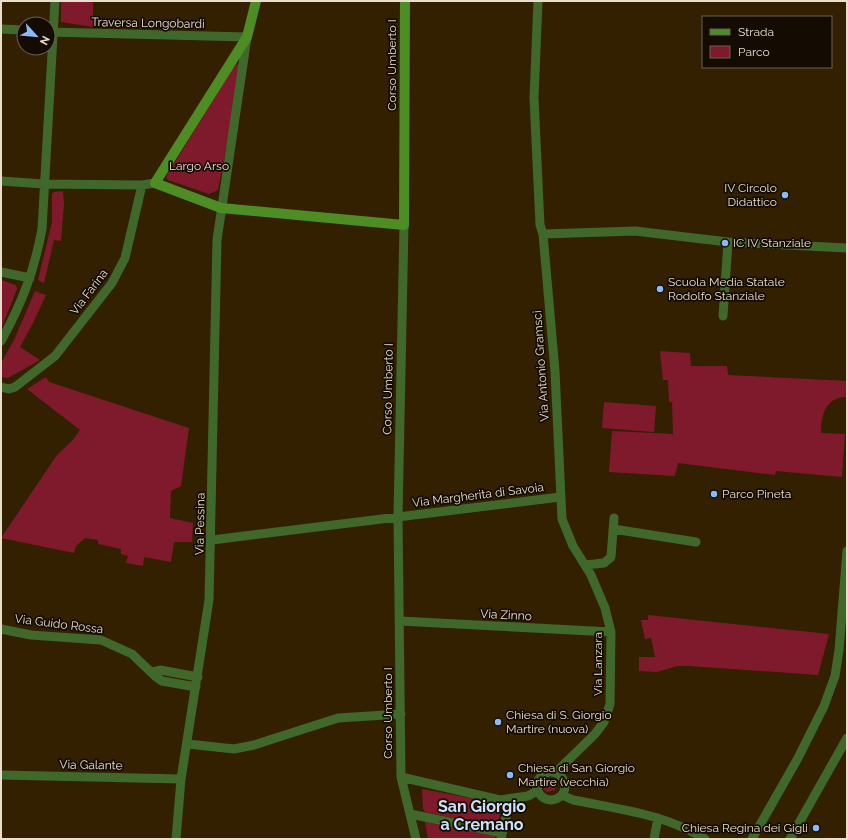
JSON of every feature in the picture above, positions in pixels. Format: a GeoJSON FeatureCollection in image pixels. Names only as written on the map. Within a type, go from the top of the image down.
{"type":"FeatureCollection","features":[{"type":"Feature","properties":{"kind":"main road"},"geometry":{"type":"LineString","coordinates":[[256,1],[247,37],[155,183],[221,208],[404,225]]}},
{"type":"Feature","properties":{"kind":"main road","name":"Corso Umberto I"},"geometry":{"type":"LineString","coordinates":[[404,225],[405,1]]}},
{"type":"Feature","properties":{"kind":"street"},"geometry":{"type":"LineString","coordinates":[[53,16],[55,1]]}},
{"type":"Feature","properties":{"kind":"street","name":"Via Antonio Gramsci"},"geometry":{"type":"LineString","coordinates":[[538,1],[534,98],[540,225],[543,234],[555,371],[560,497]]}},
{"type":"Feature","properties":{"kind":"street"},"geometry":{"type":"LineString","coordinates":[[1,29],[16,30]]}},
{"type":"Feature","properties":{"kind":"street","name":"Traversa Longobardi"},"geometry":{"type":"LineString","coordinates":[[56,32],[247,37]]}},
{"type":"Feature","properties":{"kind":"street"},"geometry":{"type":"LineString","coordinates":[[221,208],[247,37]]}},
{"type":"Feature","properties":{"kind":"street"},"geometry":{"type":"LineString","coordinates":[[1,341],[18,310],[30,278],[42,229],[50,56]]}},
{"type":"Feature","properties":{"kind":"street"},"geometry":{"type":"LineString","coordinates":[[1,181],[44,184],[142,185],[155,183]]}},
{"type":"Feature","properties":{"kind":"street","name":"Via Farina"},"geometry":{"type":"LineString","coordinates":[[1,394],[15,387],[55,356],[112,283],[125,258],[142,185]]}},
{"type":"Feature","properties":{"kind":"street","name":"Via Pessina"},"geometry":{"type":"LineString","coordinates":[[176,839],[181,779],[188,744],[209,600],[212,540],[217,240],[221,208]]}},
{"type":"Feature","properties":{"kind":"street","name":"Corso Umberto I"},"geometry":{"type":"LineString","coordinates":[[404,225],[398,516],[401,777],[415,839]]}},
{"type":"Feature","properties":{"kind":"street"},"geometry":{"type":"LineString","coordinates":[[543,234],[635,231],[728,242],[847,248]]}},
{"type":"Feature","properties":{"kind":"street"},"geometry":{"type":"LineString","coordinates":[[724,316],[728,242]]}},
{"type":"Feature","properties":{"kind":"street"},"geometry":{"type":"LineString","coordinates":[[1,272],[30,278]]}},
{"type":"Feature","properties":{"kind":"street"},"geometry":{"type":"LineString","coordinates":[[1,388],[15,387]]}},
{"type":"Feature","properties":{"kind":"street","name":"Via Margherita di Savoia"},"geometry":{"type":"LineString","coordinates":[[212,540],[560,497]]}},
{"type":"Feature","properties":{"kind":"street","name":"Via Lanzara"},"geometry":{"type":"LineString","coordinates":[[555,773],[595,734],[604,722],[610,704],[611,632],[606,608],[585,565],[573,546],[562,519],[560,497]]}},
{"type":"Feature","properties":{"kind":"street"},"geometry":{"type":"LineString","coordinates":[[585,565],[604,563],[611,557],[614,518]]}},
{"type":"Feature","properties":{"kind":"street"},"geometry":{"type":"LineString","coordinates":[[613,529],[696,542]]}},
{"type":"Feature","properties":{"kind":"street"},"geometry":{"type":"LineString","coordinates":[[752,839],[798,758],[824,706],[835,676],[846,588],[847,551]]}},
{"type":"Feature","properties":{"kind":"street","name":"Via Zinno"},"geometry":{"type":"LineString","coordinates":[[400,621],[611,632]]}},
{"type":"Feature","properties":{"kind":"street","name":"Via Guido Rossa"},"geometry":{"type":"LineString","coordinates":[[1,629],[31,635],[101,640],[132,654],[152,672],[154,676],[162,681],[196,687]]}},
{"type":"Feature","properties":{"kind":"street"},"geometry":{"type":"LineString","coordinates":[[152,672],[160,670],[198,677]]}},
{"type":"Feature","properties":{"kind":"street"},"geometry":{"type":"LineString","coordinates":[[188,744],[234,749],[254,746],[338,718],[400,714]]}},
{"type":"Feature","properties":{"kind":"street"},"geometry":{"type":"LineString","coordinates":[[790,839],[847,738]]}},
{"type":"Feature","properties":{"kind":"street"},"geometry":{"type":"LineString","coordinates":[[547,772],[555,773],[560,775],[565,785],[562,795],[552,801],[546,800],[540,796],[537,791],[537,783],[540,776],[547,772]]}},
{"type":"Feature","properties":{"kind":"street","name":"Via Galante"},"geometry":{"type":"LineString","coordinates":[[1,775],[181,779]]}},
{"type":"Feature","properties":{"kind":"street"},"geometry":{"type":"LineString","coordinates":[[401,777],[500,800],[528,796],[537,791]]}},
{"type":"Feature","properties":{"kind":"street"},"geometry":{"type":"LineString","coordinates":[[562,795],[573,800],[658,818],[702,838]]}},
{"type":"Feature","properties":{"kind":"street"},"geometry":{"type":"LineString","coordinates":[[410,814],[502,836],[510,799]]}},
{"type":"Feature","properties":{"kind":"street"},"geometry":{"type":"LineString","coordinates":[[654,839],[658,818]]}},
{"type":"Feature","properties":{"kind":"green space"},"geometry":{"type":"Polygon","coordinates":[[[61,1],[93,1],[93,27],[61,22],[61,1]]]}},
{"type":"Feature","properties":{"kind":"green space","name":"Largo Arso"},"geometry":{"type":"Polygon","coordinates":[[[237,64],[242,66],[218,190],[209,194],[168,180],[166,177],[231,71],[237,64]]]}},
{"type":"Feature","properties":{"kind":"green space"},"geometry":{"type":"Polygon","coordinates":[[[63,191],[64,204],[61,241],[54,240],[44,283],[38,280],[52,222],[52,194],[54,192],[63,191]]]}},
{"type":"Feature","properties":{"kind":"green space"},"geometry":{"type":"Polygon","coordinates":[[[1,280],[16,285],[17,289],[1,329],[1,280]]]}},
{"type":"Feature","properties":{"kind":"green space"},"geometry":{"type":"Polygon","coordinates":[[[35,291],[46,295],[20,347],[40,360],[8,378],[1,377],[1,363],[14,340],[35,291]]]}},
{"type":"Feature","properties":{"kind":"green space"},"geometry":{"type":"Polygon","coordinates":[[[660,351],[690,353],[691,366],[727,366],[728,375],[847,381],[847,397],[834,400],[830,403],[824,413],[821,426],[821,433],[845,434],[842,477],[776,471],[775,475],[678,463],[675,476],[609,472],[612,431],[673,434],[672,402],[669,402],[668,380],[663,380],[660,351]]]}},
{"type":"Feature","properties":{"kind":"green space"},"geometry":{"type":"Polygon","coordinates":[[[46,377],[49,382],[189,428],[181,486],[171,491],[170,518],[193,523],[192,542],[174,542],[171,562],[144,557],[143,566],[126,563],[128,556],[121,554],[121,549],[98,544],[98,540],[85,538],[76,546],[74,553],[1,538],[57,455],[72,441],[80,430],[27,389],[46,377]]]}},
{"type":"Feature","properties":{"kind":"green space"},"geometry":{"type":"Polygon","coordinates":[[[604,402],[656,406],[654,432],[602,428],[604,402]]]}},
{"type":"Feature","properties":{"kind":"green space"},"geometry":{"type":"Polygon","coordinates":[[[648,615],[829,634],[818,675],[689,666],[677,666],[657,672],[639,671],[639,657],[655,657],[651,638],[645,639],[641,620],[648,620],[648,615]]]}},
{"type":"Feature","properties":{"kind":"green space"},"geometry":{"type":"Polygon","coordinates":[[[548,781],[555,781],[557,783],[555,790],[547,792],[543,789],[548,781]]]}},
{"type":"Feature","properties":{"kind":"green space"},"geometry":{"type":"Polygon","coordinates":[[[422,789],[502,804],[498,824],[496,827],[425,812],[423,809],[422,789]]]}},
{"type":"Feature","properties":{"kind":"green space"},"geometry":{"type":"Polygon","coordinates":[[[425,822],[495,836],[495,839],[428,839],[425,822]]]}},
{"type":"Feature","properties":{"kind":"place","name":"IV Circolo Didattico"},"geometry":{"type":"Point","coordinates":[785,195]}},
{"type":"Feature","properties":{"kind":"place","name":"IC IV Stanziale"},"geometry":{"type":"Point","coordinates":[725,243]}},
{"type":"Feature","properties":{"kind":"place","name":"Scuola Media Statale Rodolfo Stanziale"},"geometry":{"type":"Point","coordinates":[660,289]}},
{"type":"Feature","properties":{"kind":"place","name":"Parco Pineta"},"geometry":{"type":"Point","coordinates":[714,494]}},
{"type":"Feature","properties":{"kind":"place","name":"Chiesa di S. Giorgio Martire (nuova)"},"geometry":{"type":"Point","coordinates":[498,722]}},
{"type":"Feature","properties":{"kind":"place","name":"Chiesa di San Giorgio Martire (vecchia)"},"geometry":{"type":"Point","coordinates":[510,775]}},
{"type":"Feature","properties":{"kind":"place","name":"Chiesa Regina dei Gigli"},"geometry":{"type":"Point","coordinates":[816,828]}},
{"type":"Feature","properties":{"kind":"district","name":"San Giorgio a Cremano"},"geometry":{"type":"Point","coordinates":[482,815]}}]}
